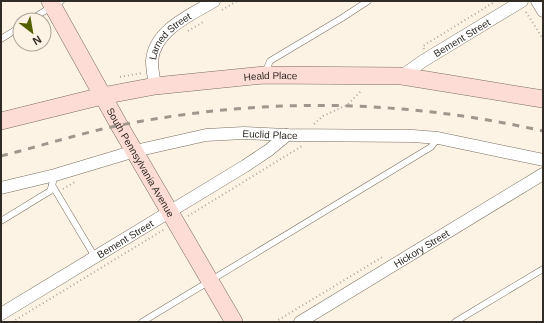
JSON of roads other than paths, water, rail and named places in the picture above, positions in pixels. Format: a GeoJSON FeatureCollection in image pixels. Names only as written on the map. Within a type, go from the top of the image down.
{"type":"FeatureCollection","features":[{"type":"Feature","properties":{"kind":"street","name":"Larned Street"},"geometry":{"type":"LineString","coordinates":[[154,78],[152,60],[163,35],[177,23],[214,1]]}},
{"type":"Feature","properties":{"kind":"street","name":"Bement Street"},"geometry":{"type":"LineString","coordinates":[[402,76],[423,60],[522,1]]}},
{"type":"Feature","properties":{"kind":"street"},"geometry":{"type":"LineString","coordinates":[[537,1],[543,10]]}},
{"type":"Feature","properties":{"kind":"street","name":"South Pennsylvania Avenue"},"geometry":{"type":"LineString","coordinates":[[54,3],[102,96],[234,322]]}},
{"type":"Feature","properties":{"kind":"street","name":"Heald Place"},"geometry":{"type":"LineString","coordinates":[[1,121],[102,96],[154,78],[264,75],[402,76],[543,99]]}},
{"type":"Feature","properties":{"kind":"street","name":"Euclid Place"},"geometry":{"type":"LineString","coordinates":[[1,188],[54,180],[135,151],[206,135],[244,133],[287,135],[413,136],[438,138],[543,160]]}},
{"type":"Feature","properties":{"kind":"street","name":"Bement Street"},"geometry":{"type":"LineString","coordinates":[[1,314],[95,257],[173,217],[269,150],[287,135]]}},
{"type":"Feature","properties":{"kind":"street","name":"Hickory Street"},"geometry":{"type":"LineString","coordinates":[[300,322],[543,174]]}},
{"type":"Feature","properties":{"kind":"lane"},"geometry":{"type":"LineString","coordinates":[[264,75],[270,61],[368,1]]}},
{"type":"Feature","properties":{"kind":"lane"},"geometry":{"type":"LineString","coordinates":[[41,12],[54,3]]}},
{"type":"Feature","properties":{"kind":"lane"},"geometry":{"type":"LineString","coordinates":[[1,38],[12,31]]}},
{"type":"Feature","properties":{"kind":"lane"},"geometry":{"type":"LineString","coordinates":[[142,322],[431,147],[438,138]]}},
{"type":"Feature","properties":{"kind":"lane"},"geometry":{"type":"LineString","coordinates":[[54,180],[56,193],[95,257]]}},
{"type":"Feature","properties":{"kind":"lane"},"geometry":{"type":"LineString","coordinates":[[1,220],[50,191],[54,180]]}},
{"type":"Feature","properties":{"kind":"lane"},"geometry":{"type":"LineString","coordinates":[[455,322],[543,269]]}},
{"type":"Feature","properties":{"kind":"railway"},"geometry":{"type":"LineString","coordinates":[[1,156],[121,125],[175,116],[280,106],[385,108],[490,120],[543,131]]}}]}
